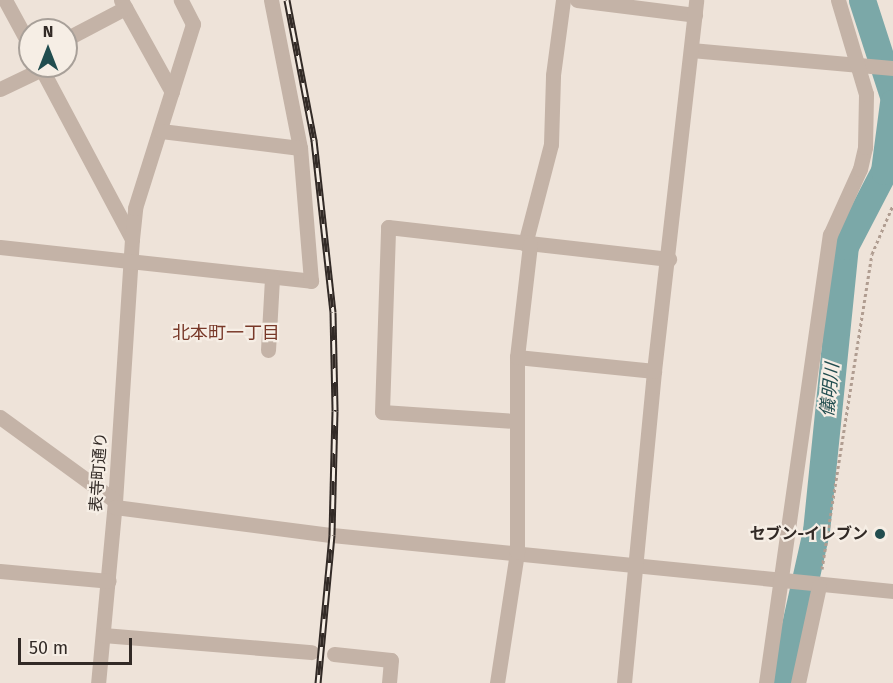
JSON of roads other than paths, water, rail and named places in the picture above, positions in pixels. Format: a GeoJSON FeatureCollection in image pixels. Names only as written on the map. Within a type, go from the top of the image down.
{"type":"FeatureCollection","features":[{"type":"Feature","properties":{"kind":"street"},"geometry":{"type":"LineString","coordinates":[[5,0],[18,24]]}},
{"type":"Feature","properties":{"kind":"street","name":"表寺町通り"},"geometry":{"type":"LineString","coordinates":[[98,683],[115,504],[135,208],[193,24],[181,0]]}},
{"type":"Feature","properties":{"kind":"street"},"geometry":{"type":"LineString","coordinates":[[0,247],[311,281],[300,148],[271,0]]}},
{"type":"Feature","properties":{"kind":"street"},"geometry":{"type":"LineString","coordinates":[[497,683],[517,552],[515,421],[517,357],[528,244],[551,144],[553,75],[563,0]]}},
{"type":"Feature","properties":{"kind":"street"},"geometry":{"type":"LineString","coordinates":[[578,0],[695,8],[669,259],[654,371],[638,567],[624,683]]}},
{"type":"Feature","properties":{"kind":"street"},"geometry":{"type":"LineString","coordinates":[[766,683],[786,583],[798,441],[830,235],[860,169],[865,147],[866,94],[862,66],[838,0]]}},
{"type":"Feature","properties":{"kind":"street"},"geometry":{"type":"LineString","coordinates":[[78,32],[123,4],[172,92]]}},
{"type":"Feature","properties":{"kind":"street"},"geometry":{"type":"LineString","coordinates":[[691,50],[893,68]]}},
{"type":"Feature","properties":{"kind":"street"},"geometry":{"type":"LineString","coordinates":[[0,89],[20,78]]}},
{"type":"Feature","properties":{"kind":"street"},"geometry":{"type":"LineString","coordinates":[[47,78],[132,239]]}},
{"type":"Feature","properties":{"kind":"street"},"geometry":{"type":"LineString","coordinates":[[161,131],[300,148]]}},
{"type":"Feature","properties":{"kind":"street"},"geometry":{"type":"LineString","coordinates":[[515,421],[382,412],[388,227],[669,259]]}},
{"type":"Feature","properties":{"kind":"street"},"geometry":{"type":"LineString","coordinates":[[268,350],[272,278]]}},
{"type":"Feature","properties":{"kind":"street"},"geometry":{"type":"LineString","coordinates":[[517,357],[654,371]]}},
{"type":"Feature","properties":{"kind":"street"},"geometry":{"type":"LineString","coordinates":[[0,417],[115,504],[332,535],[517,552],[816,586],[893,591]]}},
{"type":"Feature","properties":{"kind":"street"},"geometry":{"type":"LineString","coordinates":[[0,571],[109,581]]}},
{"type":"Feature","properties":{"kind":"street"},"geometry":{"type":"LineString","coordinates":[[798,683],[816,586]]}},
{"type":"Feature","properties":{"kind":"street"},"geometry":{"type":"LineString","coordinates":[[103,636],[311,652]]}},
{"type":"Feature","properties":{"kind":"street"},"geometry":{"type":"LineString","coordinates":[[334,654],[391,660],[389,683]]}},
{"type":"Feature","properties":{"kind":"waterway","name":"儀明川"},"geometry":{"type":"LineString","coordinates":[[862,0],[893,96]]}},
{"type":"Feature","properties":{"kind":"waterway","name":"儀明川"},"geometry":{"type":"LineString","coordinates":[[782,683],[816,531],[845,246],[884,171],[893,103]]}},
{"type":"Feature","properties":{"kind":"railway"},"geometry":{"type":"LineString","coordinates":[[287,0],[314,140],[333,312],[335,411],[332,535],[318,683]]}},
{"type":"Feature","properties":{"kind":"place","name":"セブン-イレブン"},"geometry":{"type":"Point","coordinates":[880,534]}},
{"type":"Feature","properties":{"kind":"district","name":"北本町一丁目"},"geometry":{"type":"Point","coordinates":[226,333]}}]}
